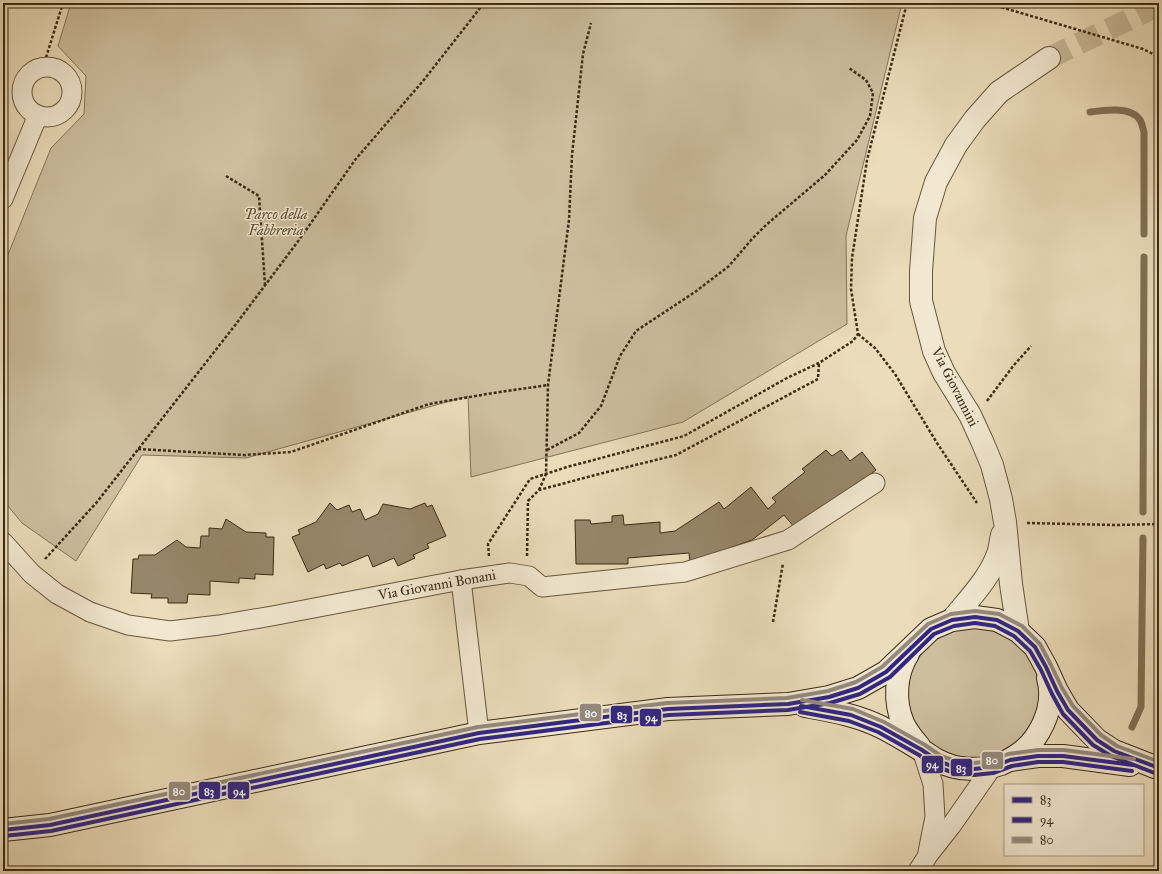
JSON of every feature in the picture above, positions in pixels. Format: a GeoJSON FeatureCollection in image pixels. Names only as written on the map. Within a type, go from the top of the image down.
{"type":"FeatureCollection","features":[{"type":"Feature","properties":{"kind":"main road","name":"Via Giovannini"},"geometry":{"type":"LineString","coordinates":[[1018,631],[1011,584],[1005,522],[1001,499],[992,465],[972,421],[944,373],[934,351],[921,301],[921,271],[926,218],[936,182],[956,145],[975,119],[999,92],[1049,58]]}},
{"type":"Feature","properties":{"kind":"main road"},"geometry":{"type":"LineString","coordinates":[[952,620],[974,594],[991,569],[999,552],[1005,522]]}},
{"type":"Feature","properties":{"kind":"main road"},"geometry":{"type":"LineString","coordinates":[[3,830],[50,825],[479,733],[668,709],[788,704],[829,697],[858,688],[886,672],[931,629],[952,620],[975,617],[997,620],[1018,631],[1034,647],[1046,667],[1056,691],[1068,710],[1098,740],[1114,751],[1157,768]]}},
{"type":"Feature","properties":{"kind":"main road"},"geometry":{"type":"LineString","coordinates":[[914,645],[905,659],[899,674],[897,691],[898,707],[903,723],[911,738],[922,750]]}},
{"type":"Feature","properties":{"kind":"main road"},"geometry":{"type":"LineString","coordinates":[[1001,764],[1022,752],[1034,741],[1042,728],[1048,713],[1050,698],[1050,682],[1046,667]]}},
{"type":"Feature","properties":{"kind":"main road"},"geometry":{"type":"LineString","coordinates":[[788,704],[851,715],[881,726],[938,761],[955,767],[974,769],[1038,756],[1063,756],[1157,768]]}},
{"type":"Feature","properties":{"kind":"street"},"geometry":{"type":"LineString","coordinates":[[43,67],[52,67],[63,72],[69,80],[72,92],[69,103],[55,115],[46,116],[35,114],[25,104],[22,96],[24,81],[29,74],[37,68],[43,67]]}},
{"type":"Feature","properties":{"kind":"street"},"geometry":{"type":"LineString","coordinates":[[3,199],[38,115]]}},
{"type":"Feature","properties":{"kind":"street","name":"Via Giovanni Bonani"},"geometry":{"type":"LineString","coordinates":[[3,542],[32,574],[57,594],[90,612],[128,625],[170,631],[272,616],[461,580],[510,573],[529,576],[542,587],[685,572],[788,540],[875,483]]}},
{"type":"Feature","properties":{"kind":"street"},"geometry":{"type":"LineString","coordinates":[[461,580],[479,733]]}},
{"type":"Feature","properties":{"kind":"street"},"geometry":{"type":"LineString","coordinates":[[922,750],[932,784],[935,818],[922,864]]}},
{"type":"Feature","properties":{"kind":"street"},"geometry":{"type":"LineString","coordinates":[[922,864],[1001,764]]}},
{"type":"Feature","properties":{"kind":"path"},"geometry":{"type":"LineString","coordinates":[[43,67],[63,3]]}},
{"type":"Feature","properties":{"kind":"path"},"geometry":{"type":"LineString","coordinates":[[32,574],[97,502],[265,286],[355,160],[423,81],[484,3]]}},
{"type":"Feature","properties":{"kind":"path"},"geometry":{"type":"LineString","coordinates":[[907,3],[867,160],[852,258],[851,289],[858,334],[875,348],[895,374],[937,444],[980,508],[1005,522],[1115,525],[1159,524]]}},
{"type":"Feature","properties":{"kind":"path"},"geometry":{"type":"LineString","coordinates":[[986,3],[1143,49],[1159,57]]}},
{"type":"Feature","properties":{"kind":"path"},"geometry":{"type":"LineString","coordinates":[[529,576],[527,549],[528,502],[539,490],[546,474],[548,385],[569,220],[572,155],[583,54],[591,23]]}},
{"type":"Feature","properties":{"kind":"path"},"geometry":{"type":"LineString","coordinates":[[546,450],[579,433],[600,406],[620,356],[636,331],[695,292],[729,266],[766,225],[825,175],[857,140],[870,116],[873,93],[866,80],[849,68]]}},
{"type":"Feature","properties":{"kind":"path"},"geometry":{"type":"LineString","coordinates":[[226,176],[259,196],[265,286]]}},
{"type":"Feature","properties":{"kind":"path"},"geometry":{"type":"LineString","coordinates":[[490,576],[488,544],[530,479],[567,467],[684,436],[787,378],[819,363],[853,341],[858,334]]}},
{"type":"Feature","properties":{"kind":"path"},"geometry":{"type":"LineString","coordinates":[[972,421],[1014,365],[1031,346]]}},
{"type":"Feature","properties":{"kind":"path"},"geometry":{"type":"LineString","coordinates":[[539,490],[676,455],[818,379],[819,363]]}},
{"type":"Feature","properties":{"kind":"path"},"geometry":{"type":"LineString","coordinates":[[138,449],[244,455],[291,452],[429,404],[548,385]]}},
{"type":"Feature","properties":{"kind":"path"},"geometry":{"type":"LineString","coordinates":[[773,622],[783,562],[783,542]]}},
{"type":"Feature","properties":{"kind":"green space","name":"Parco della Fabbreria"},"geometry":{"type":"Polygon","coordinates":[[[71,3],[902,3],[846,236],[847,324],[683,422],[471,477],[468,396],[246,458],[142,455],[76,561],[22,523],[3,500],[3,267],[51,148],[84,114],[86,76],[58,46],[71,3]]]}},
{"type":"Feature","properties":{"kind":"green space"},"geometry":{"type":"Polygon","coordinates":[[[974,628],[999,633],[1011,639],[1025,652],[1035,669],[1040,694],[1035,719],[1029,731],[1016,745],[999,755],[974,760],[949,755],[937,749],[923,736],[913,719],[908,694],[913,669],[919,657],[932,643],[949,633],[974,628]]]}},
{"type":"Feature","properties":{"kind":"building"},"geometry":{"type":"Polygon","coordinates":[[[826,450],[832,456],[841,450],[850,461],[862,452],[876,470],[809,522],[795,528],[784,515],[752,540],[729,548],[730,555],[690,563],[689,553],[628,558],[628,564],[576,564],[575,520],[590,520],[591,524],[612,522],[612,516],[623,515],[624,525],[660,522],[660,533],[675,531],[719,502],[724,509],[751,487],[768,509],[776,502],[772,498],[805,472],[802,469],[826,450]]]}},
{"type":"Feature","properties":{"kind":"building"},"geometry":{"type":"Polygon","coordinates":[[[330,503],[337,510],[349,505],[352,512],[360,509],[365,520],[378,514],[383,504],[410,509],[425,503],[427,507],[432,505],[446,536],[427,544],[429,548],[413,555],[415,558],[398,566],[394,558],[373,567],[368,555],[342,566],[340,563],[326,569],[324,564],[308,572],[292,537],[300,534],[298,530],[316,522],[330,503]]]}},
{"type":"Feature","properties":{"kind":"building"},"geometry":{"type":"Polygon","coordinates":[[[226,519],[246,532],[266,533],[266,537],[274,537],[273,575],[255,574],[255,579],[239,578],[239,583],[210,581],[210,595],[188,594],[187,603],[168,603],[168,598],[151,598],[152,594],[131,593],[133,559],[138,559],[139,555],[155,555],[177,540],[186,547],[200,548],[201,536],[209,536],[209,528],[222,529],[226,519]]]}},
{"type":"Feature","properties":{"kind":"waterway"},"geometry":{"type":"LineString","coordinates":[[1090,112],[1110,110],[1124,111],[1136,116],[1141,121],[1144,132],[1144,234]]}},
{"type":"Feature","properties":{"kind":"waterway"},"geometry":{"type":"LineString","coordinates":[[1143,512],[1144,257]]}},
{"type":"Feature","properties":{"kind":"waterway"},"geometry":{"type":"LineString","coordinates":[[1132,727],[1141,707],[1143,538]]}},
{"type":"Feature","properties":{"kind":"tunnel"},"geometry":{"type":"LineString","coordinates":[[1049,58],[1159,5]]}},
{"type":"Feature","properties":{"kind":"transit line","name":"80"},"geometry":{"type":"LineString","coordinates":[[3,824],[49,819],[478,727],[667,703],[787,698],[828,691],[856,682],[882,667],[928,624],[951,614],[975,611],[999,614],[1022,626],[1040,644],[1062,688],[1073,706],[1101,735],[1117,746],[1157,761]]}},
{"type":"Feature","properties":{"kind":"transit line","name":"83"},"geometry":{"type":"LineString","coordinates":[[3,830],[50,825],[479,733],[668,709],[788,704],[829,697],[858,688],[886,672],[931,629],[952,620],[975,617],[997,620],[1018,631],[1035,647],[1068,710],[1097,740],[1114,751],[1159,768]]}},
{"type":"Feature","properties":{"kind":"transit line","name":"94"},"geometry":{"type":"LineString","coordinates":[[4,836],[51,831],[480,739],[669,715],[788,710],[830,703],[860,694],[890,677],[934,634],[954,626],[975,623],[995,626],[1014,636],[1030,651],[1063,714],[1093,745],[1111,756],[1157,774]]}},
{"type":"Feature","properties":{"kind":"transit line","name":"80"},"geometry":{"type":"LineString","coordinates":[[802,700],[853,709],[884,722],[925,745],[941,756],[956,761],[974,763],[991,761],[1008,754],[1038,750],[1064,750],[1134,759]]}},
{"type":"Feature","properties":{"kind":"transit line","name":"83"},"geometry":{"type":"LineString","coordinates":[[801,706],[851,715],[881,727],[922,750],[938,761],[955,767],[974,769],[992,767],[1010,760],[1038,756],[1063,756],[1133,765]]}},
{"type":"Feature","properties":{"kind":"transit line","name":"94"},"geometry":{"type":"LineString","coordinates":[[800,712],[849,721],[878,732],[919,755],[935,766],[954,773],[974,775],[993,773],[1012,766],[1038,762],[1063,762],[1132,771]]}}]}
